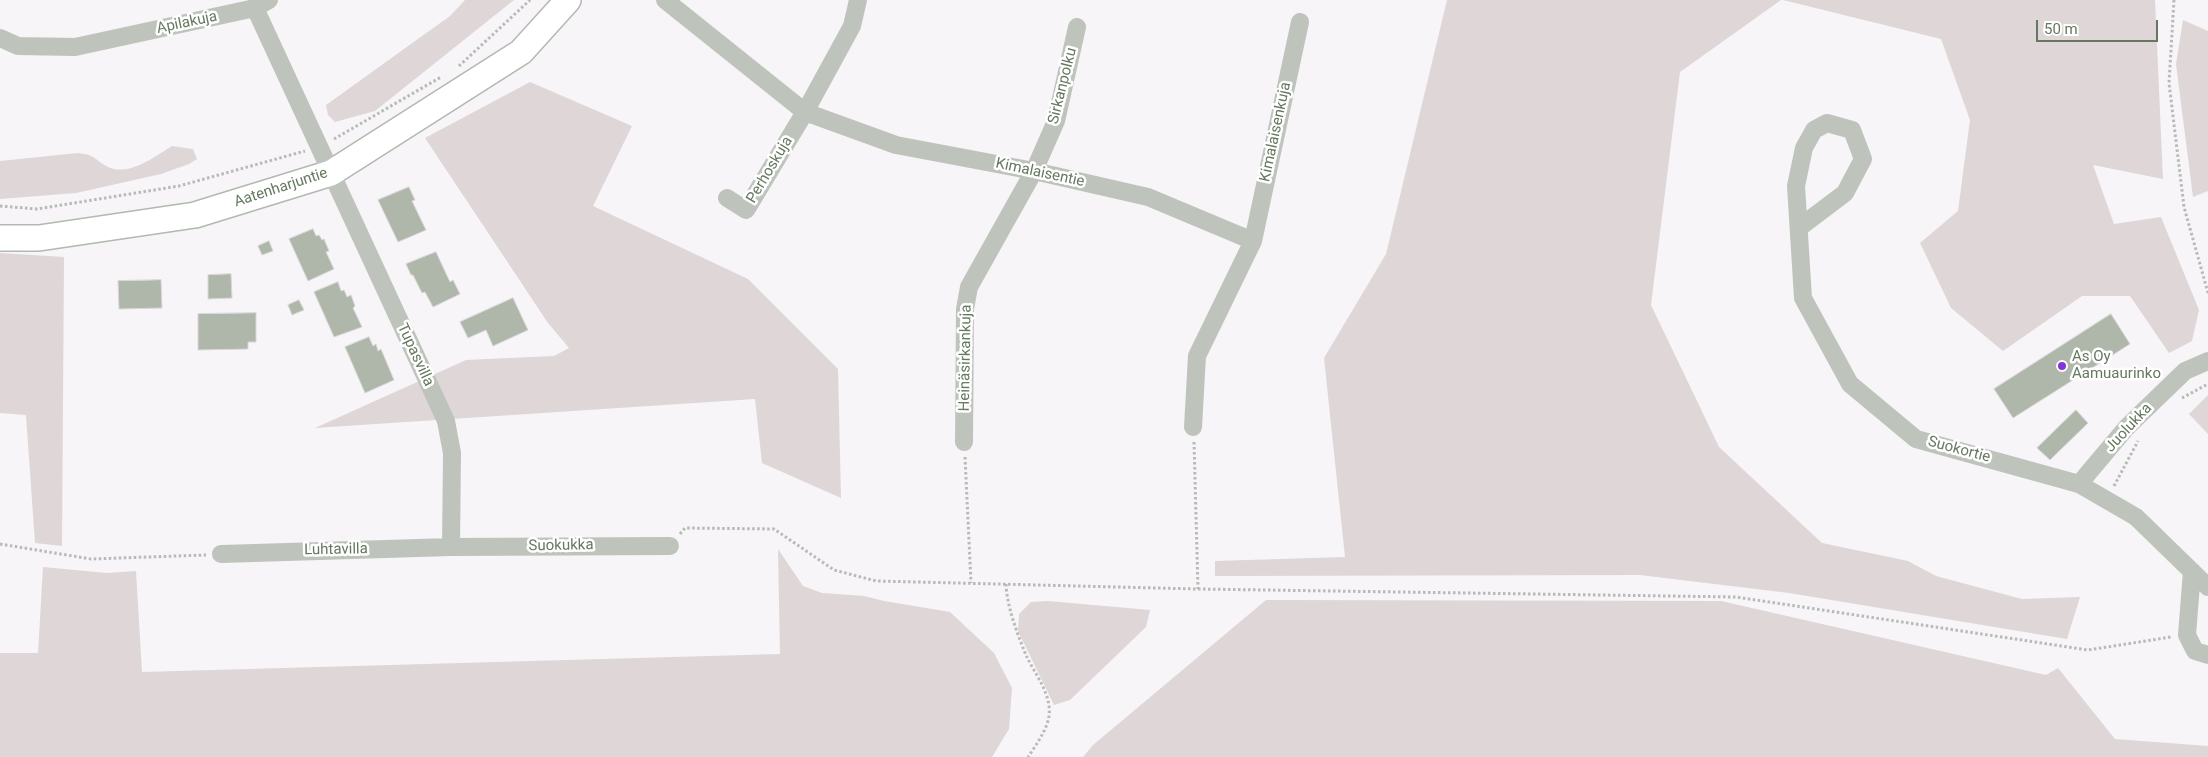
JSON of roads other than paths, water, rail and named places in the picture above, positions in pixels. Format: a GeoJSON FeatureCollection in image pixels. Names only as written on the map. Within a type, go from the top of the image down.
{"type":"FeatureCollection","features":[{"type":"Feature","properties":{"kind":"street","name":"Aatenharjuntie"},"geometry":{"type":"LineString","coordinates":[[0,238],[39,238],[195,215],[331,173],[521,52],[568,0]]}},
{"type":"Feature","properties":{"kind":"street","name":"Kimalaisentie"},"geometry":{"type":"LineString","coordinates":[[665,0],[805,112],[896,144],[1034,171],[1148,197],[1253,241]]}},
{"type":"Feature","properties":{"kind":"street"},"geometry":{"type":"LineString","coordinates":[[805,112],[852,26],[858,0]]}},
{"type":"Feature","properties":{"kind":"street","name":"Apilakuja"},"geometry":{"type":"LineString","coordinates":[[0,38],[18,46],[76,47],[262,4],[331,173]]}},
{"type":"Feature","properties":{"kind":"street","name":"Kimalaisenkuja"},"geometry":{"type":"LineString","coordinates":[[1253,241],[1300,22]]}},
{"type":"Feature","properties":{"kind":"street","name":"Sirkanpolku"},"geometry":{"type":"LineString","coordinates":[[1034,171],[1056,121],[1077,27]]}},
{"type":"Feature","properties":{"kind":"street","name":"Perhoskuja"},"geometry":{"type":"LineString","coordinates":[[727,198],[746,210],[805,112]]}},
{"type":"Feature","properties":{"kind":"street","name":"Suokortie"},"geometry":{"type":"LineString","coordinates":[[1800,227],[1845,193],[1863,159],[1852,130],[1827,123],[1814,130],[1804,148],[1796,186],[1803,298],[1850,384],[1916,438],[2079,484],[2136,517],[2208,587]]}},
{"type":"Feature","properties":{"kind":"street","name":"Heinäsirkankuja"},"geometry":{"type":"LineString","coordinates":[[964,442],[966,309],[969,287],[1034,171]]}},
{"type":"Feature","properties":{"kind":"street","name":"Tupasvilla"},"geometry":{"type":"LineString","coordinates":[[331,173],[446,421],[452,453],[451,548]]}},
{"type":"Feature","properties":{"kind":"street"},"geometry":{"type":"LineString","coordinates":[[1193,427],[1196,356],[1253,241]]}},
{"type":"Feature","properties":{"kind":"street","name":"Juolukka"},"geometry":{"type":"LineString","coordinates":[[2079,484],[2133,420],[2185,371],[2208,361]]}},
{"type":"Feature","properties":{"kind":"street","name":"Suokukka"},"geometry":{"type":"LineString","coordinates":[[451,548],[670,546]]}},
{"type":"Feature","properties":{"kind":"street","name":"Luhtavilla"},"geometry":{"type":"LineString","coordinates":[[221,554],[451,548]]}},
{"type":"Feature","properties":{"kind":"street"},"geometry":{"type":"LineString","coordinates":[[2192,571],[2187,635],[2195,651],[2208,655]]}},
{"type":"Feature","properties":{"kind":"place","name":"As Oy Aamuaurinko"},"geometry":{"type":"Point","coordinates":[2062,366]}}]}
